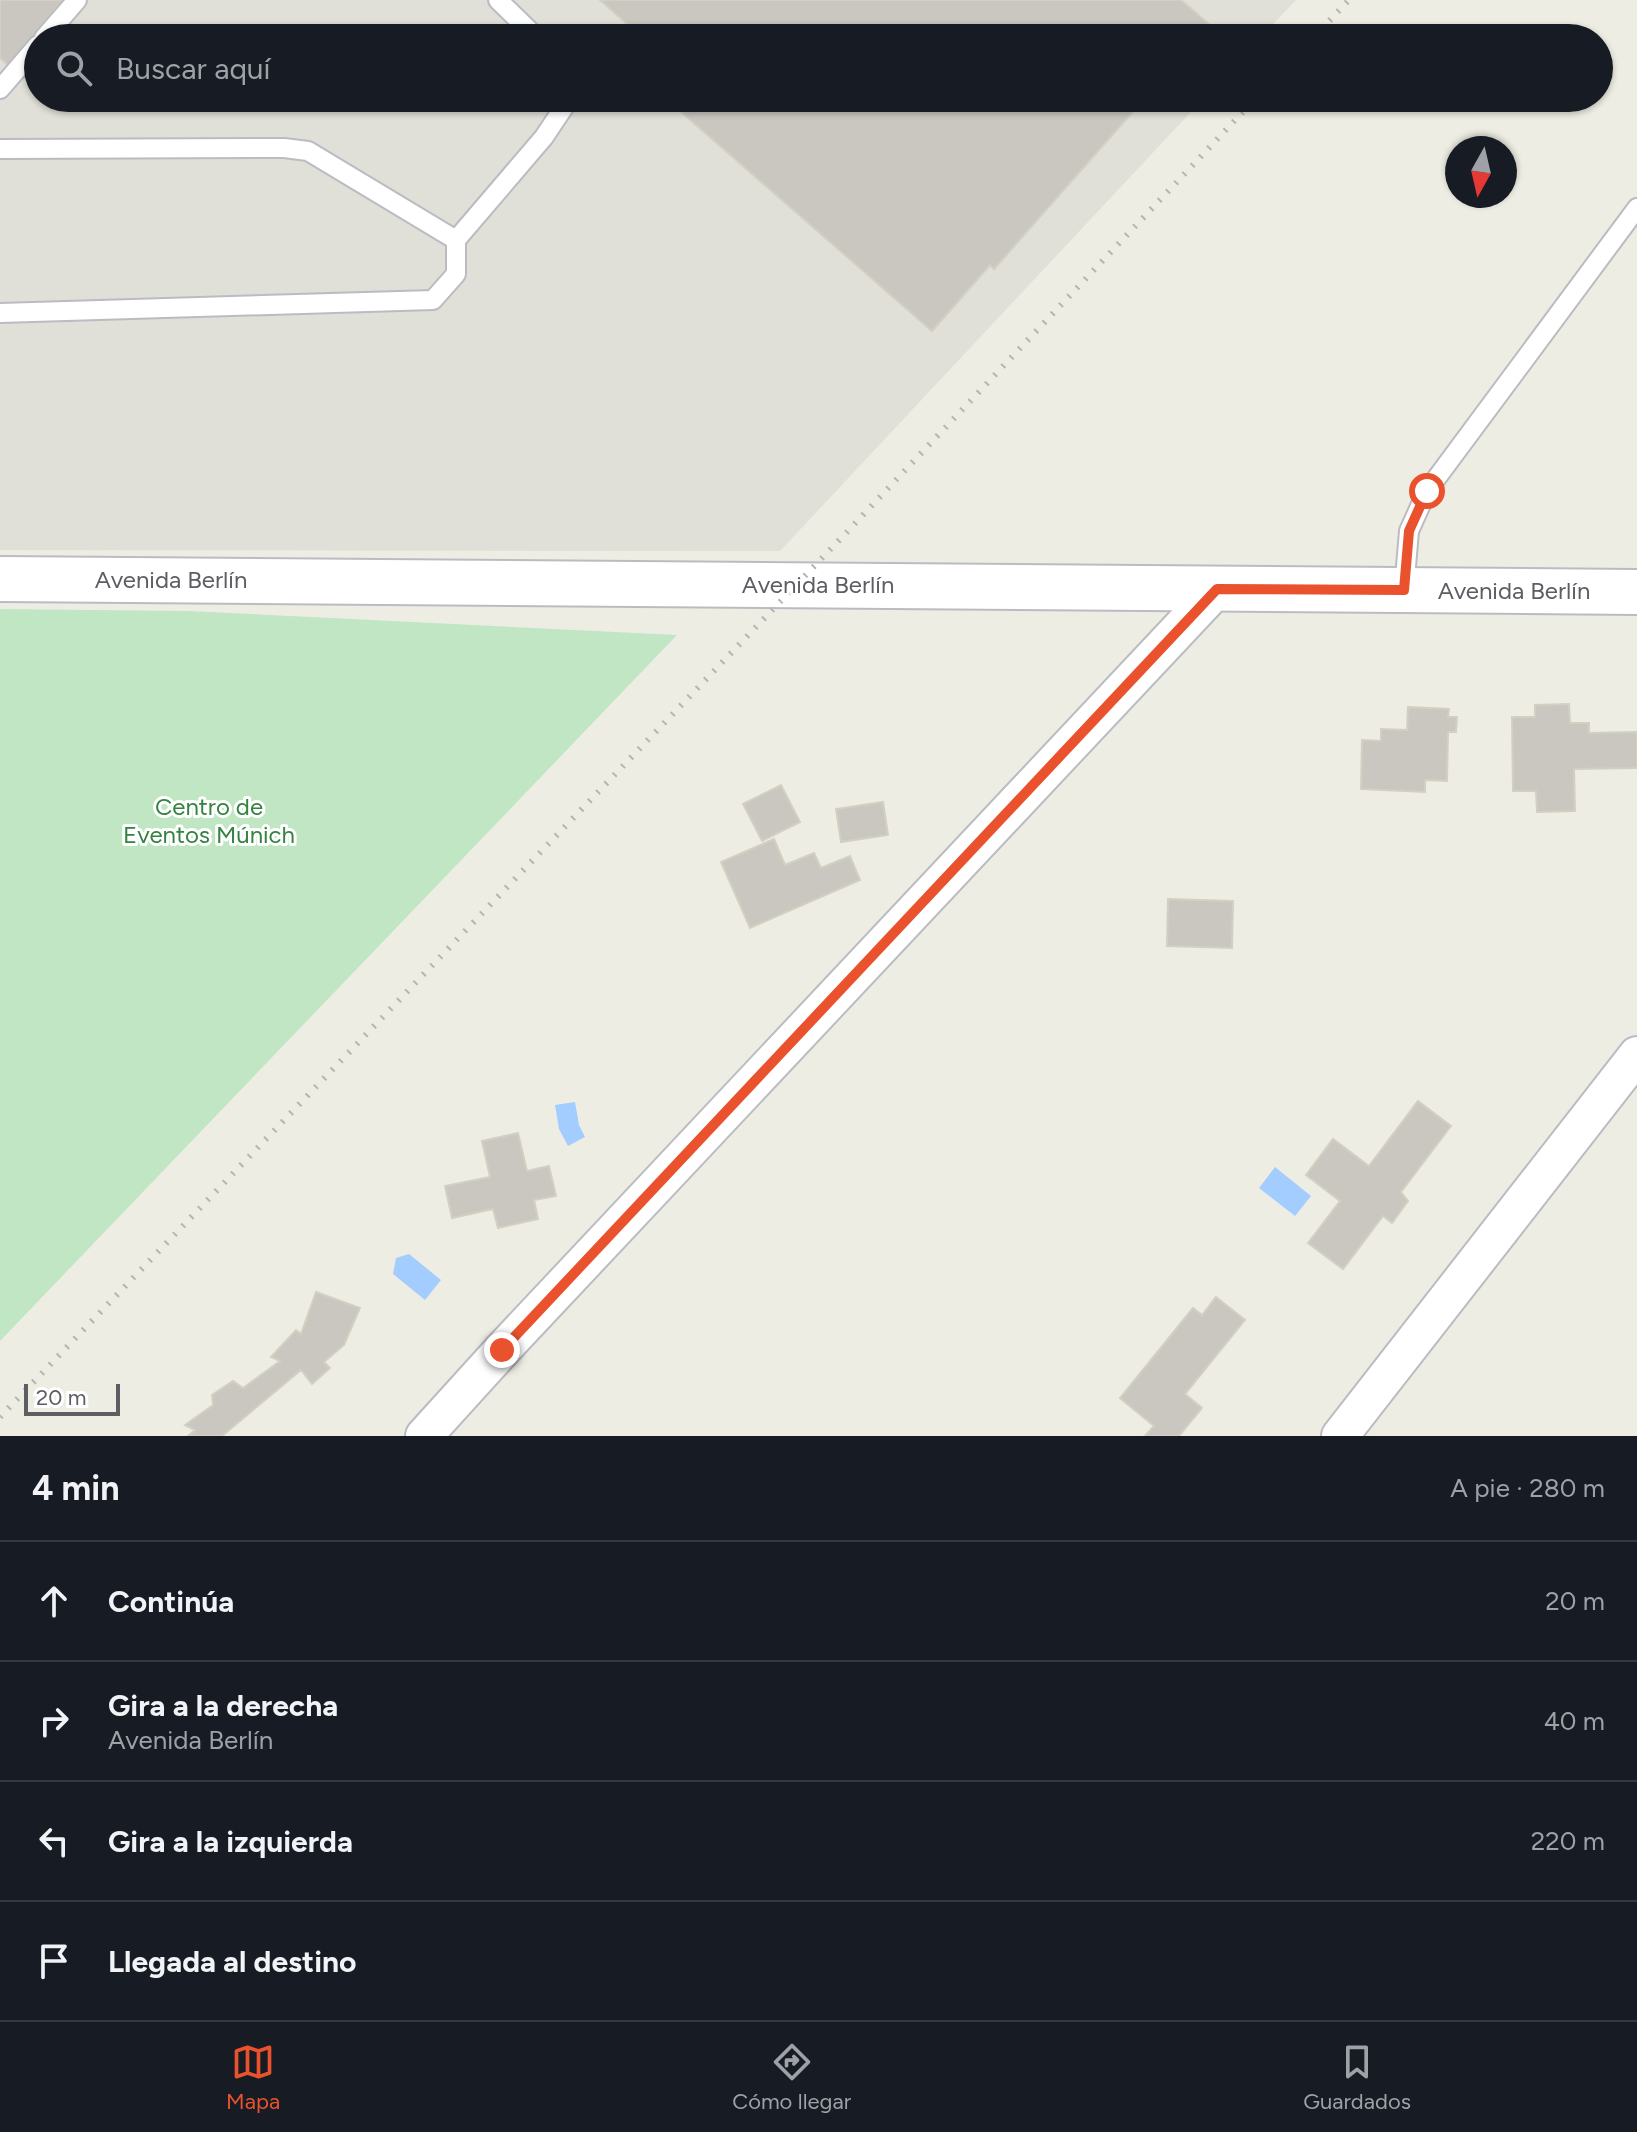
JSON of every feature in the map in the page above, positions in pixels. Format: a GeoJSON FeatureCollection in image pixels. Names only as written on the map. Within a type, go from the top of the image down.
{"type":"FeatureCollection","features":[{"type":"Feature","properties":{"kind":"street","name":"Avenida Berlín"},"geometry":{"type":"LineString","coordinates":[[0,579],[1637,592]]}},
{"type":"Feature","properties":{"kind":"street"},"geometry":{"type":"LineString","coordinates":[[424,1436],[1217,589]]}},
{"type":"Feature","properties":{"kind":"street"},"geometry":{"type":"LineString","coordinates":[[1340,1436],[1637,1055]]}},
{"type":"Feature","properties":{"kind":"lane"},"geometry":{"type":"LineString","coordinates":[[56,24],[77,0]]}},
{"type":"Feature","properties":{"kind":"lane"},"geometry":{"type":"LineString","coordinates":[[498,0],[523,24]]}},
{"type":"Feature","properties":{"kind":"lane"},"geometry":{"type":"LineString","coordinates":[[0,89],[24,61]]}},
{"type":"Feature","properties":{"kind":"lane"},"geometry":{"type":"LineString","coordinates":[[0,313],[433,300],[456,274],[456,240],[544,137],[561,112]]}},
{"type":"Feature","properties":{"kind":"lane"},"geometry":{"type":"LineString","coordinates":[[0,149],[284,148],[308,151],[456,240]]}},
{"type":"Feature","properties":{"kind":"lane"},"geometry":{"type":"LineString","coordinates":[[1404,590],[1409,531],[1427,491],[1637,208]]}},
{"type":"Feature","properties":{"kind":"shaded area"},"geometry":{"type":"Polygon","coordinates":[[[0,0],[1296,0],[1273,24],[24,24],[24,112],[1191,112],[780,551],[0,550],[0,0]]]}},
{"type":"Feature","properties":{"kind":"green space","name":"Centro de Eventos Múnich"},"geometry":{"type":"Polygon","coordinates":[[[0,609],[188,611],[677,635],[0,1341],[0,609]]]}},
{"type":"Feature","properties":{"kind":"water"},"geometry":{"type":"Polygon","coordinates":[[[575,1102],[579,1125],[585,1137],[568,1146],[559,1129],[555,1105],[575,1102]]]}},
{"type":"Feature","properties":{"kind":"water"},"geometry":{"type":"Polygon","coordinates":[[[1275,1167],[1311,1196],[1295,1216],[1259,1188],[1275,1167]]]}},
{"type":"Feature","properties":{"kind":"water"},"geometry":{"type":"Polygon","coordinates":[[[409,1254],[441,1280],[425,1300],[393,1274],[396,1258],[409,1254]]]}},
{"type":"Feature","properties":{"kind":"building"},"geometry":{"type":"Polygon","coordinates":[[[0,0],[63,0],[43,24],[24,24],[24,46],[8,65],[0,58],[0,0]]]}},
{"type":"Feature","properties":{"kind":"building"},"geometry":{"type":"Polygon","coordinates":[[[600,0],[1181,0],[1209,24],[627,24],[600,0]]]}},
{"type":"Feature","properties":{"kind":"building"},"geometry":{"type":"Polygon","coordinates":[[[681,112],[1133,112],[994,269],[990,265],[932,331],[681,112]]]}},
{"type":"Feature","properties":{"kind":"building"},"geometry":{"type":"Polygon","coordinates":[[[1569,704],[1570,723],[1589,723],[1589,733],[1637,732],[1637,768],[1574,769],[1575,811],[1537,812],[1536,791],[1513,791],[1512,717],[1535,717],[1535,705],[1569,704]]]}},
{"type":"Feature","properties":{"kind":"building"},"geometry":{"type":"Polygon","coordinates":[[[1408,707],[1449,709],[1448,717],[1457,717],[1456,732],[1448,732],[1447,781],[1425,780],[1425,792],[1361,789],[1362,740],[1381,741],[1381,729],[1407,730],[1408,707]]]}},
{"type":"Feature","properties":{"kind":"building"},"geometry":{"type":"Polygon","coordinates":[[[781,785],[800,822],[762,841],[743,804],[781,785]]]}},
{"type":"Feature","properties":{"kind":"building"},"geometry":{"type":"Polygon","coordinates":[[[883,802],[888,835],[841,842],[836,809],[883,802]]]}},
{"type":"Feature","properties":{"kind":"building"},"geometry":{"type":"Polygon","coordinates":[[[774,839],[785,865],[814,853],[821,868],[850,856],[860,880],[750,928],[721,862],[774,839]]]}},
{"type":"Feature","properties":{"kind":"building"},"geometry":{"type":"Polygon","coordinates":[[[1168,899],[1233,901],[1232,948],[1167,946],[1168,899]]]}},
{"type":"Feature","properties":{"kind":"building"},"geometry":{"type":"Polygon","coordinates":[[[1418,1101],[1451,1126],[1401,1192],[1408,1201],[1392,1223],[1383,1216],[1343,1269],[1308,1243],[1340,1201],[1306,1175],[1333,1139],[1369,1166],[1418,1101]]]}},
{"type":"Feature","properties":{"kind":"building"},"geometry":{"type":"Polygon","coordinates":[[[518,1133],[527,1171],[549,1166],[556,1196],[534,1200],[538,1219],[498,1228],[493,1209],[452,1218],[445,1186],[490,1177],[482,1141],[518,1133]]]}},
{"type":"Feature","properties":{"kind":"building"},"geometry":{"type":"Polygon","coordinates":[[[316,1292],[360,1308],[344,1345],[324,1362],[330,1368],[312,1384],[301,1370],[222,1436],[188,1436],[195,1430],[185,1425],[213,1405],[212,1395],[233,1381],[243,1388],[280,1361],[271,1357],[296,1330],[301,1334],[316,1292]]]}},
{"type":"Feature","properties":{"kind":"building"},"geometry":{"type":"Polygon","coordinates":[[[1216,1297],[1245,1320],[1185,1394],[1202,1408],[1179,1436],[1145,1436],[1154,1426],[1120,1398],[1193,1308],[1202,1315],[1216,1297]]]}},
{"type":"Feature","properties":{"kind":"railway"},"geometry":{"type":"LineString","coordinates":[[1326,24],[1349,0]]}},
{"type":"Feature","properties":{"kind":"railway"},"geometry":{"type":"LineString","coordinates":[[0,1417],[845,534],[1243,112]]}},
{"type":"Feature","properties":{"kind":"route"},"geometry":{"type":"LineString","coordinates":[[502,1350],[1217,589],[1404,590],[1409,531],[1427,491]]}}]}
